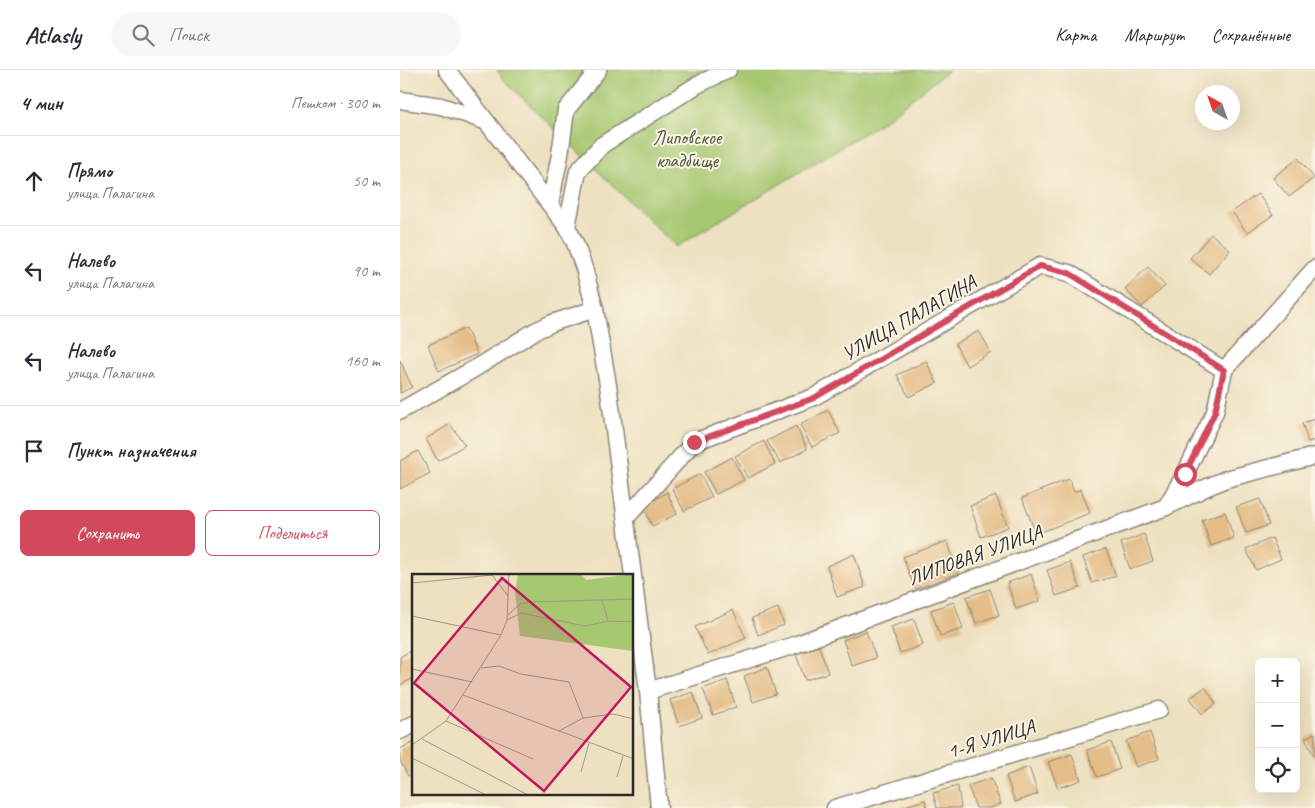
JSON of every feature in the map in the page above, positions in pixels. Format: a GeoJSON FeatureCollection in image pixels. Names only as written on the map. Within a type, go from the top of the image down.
{"type":"FeatureCollection","features":[{"type":"Feature","properties":{"kind":"street"},"geometry":{"type":"LineString","coordinates":[[447,70],[550,204],[575,243],[595,309],[610,391],[631,574]]}},
{"type":"Feature","properties":{"kind":"street"},"geometry":{"type":"LineString","coordinates":[[550,204],[560,156],[566,110],[598,70]]}},
{"type":"Feature","properties":{"kind":"street"},"geometry":{"type":"LineString","coordinates":[[566,227],[578,171],[602,145],[697,85],[728,70]]}},
{"type":"Feature","properties":{"kind":"street"},"geometry":{"type":"LineString","coordinates":[[441,106],[456,95],[460,86]]}},
{"type":"Feature","properties":{"kind":"street"},"geometry":{"type":"LineString","coordinates":[[400,100],[441,106],[489,123]]}},
{"type":"Feature","properties":{"kind":"street","name":"УЛИЦА ПАЛАГИНА"},"geometry":{"type":"LineString","coordinates":[[626,518],[694,442],[814,398],[1040,266],[1069,273],[1224,370]]}},
{"type":"Feature","properties":{"kind":"street"},"geometry":{"type":"LineString","coordinates":[[1166,507],[1185,474],[1215,412],[1224,370],[1315,268]]}},
{"type":"Feature","properties":{"kind":"street"},"geometry":{"type":"LineString","coordinates":[[400,411],[535,331],[552,323],[595,309]]}},
{"type":"Feature","properties":{"kind":"street","name":"ЛИПОВАЯ УЛИЦА"},"geometry":{"type":"LineString","coordinates":[[648,691],[792,646],[1166,507],[1226,479],[1315,456]]}},
{"type":"Feature","properties":{"kind":"street"},"geometry":{"type":"LineString","coordinates":[[634,604],[648,691],[659,808]]}},
{"type":"Feature","properties":{"kind":"street","name":"1-Я УЛИЦА"},"geometry":{"type":"LineString","coordinates":[[835,808],[1159,710]]}},
{"type":"Feature","properties":{"kind":"street"},"geometry":{"type":"LineString","coordinates":[[400,731],[412,725]]}},
{"type":"Feature","properties":{"kind":"green space","name":"Липовское кладбище"},"geometry":{"type":"Polygon","coordinates":[[[497,70],[949,70],[881,123],[676,247],[502,78],[497,70]]]}},
{"type":"Feature","properties":{"kind":"building"},"geometry":{"type":"Polygon","coordinates":[[[1298,158],[1314,178],[1289,197],[1273,178],[1298,158]]]}},
{"type":"Feature","properties":{"kind":"building"},"geometry":{"type":"Polygon","coordinates":[[[1258,194],[1273,215],[1247,233],[1232,212],[1258,194]]]}},
{"type":"Feature","properties":{"kind":"building"},"geometry":{"type":"Polygon","coordinates":[[[1211,234],[1230,250],[1209,274],[1190,258],[1211,234]]]}},
{"type":"Feature","properties":{"kind":"building"},"geometry":{"type":"Polygon","coordinates":[[[1148,267],[1165,286],[1142,307],[1125,289],[1148,267]]]}},
{"type":"Feature","properties":{"kind":"building"},"geometry":{"type":"Polygon","coordinates":[[[466,328],[477,354],[439,371],[428,345],[466,328]]]}},
{"type":"Feature","properties":{"kind":"building"},"geometry":{"type":"Polygon","coordinates":[[[979,331],[991,352],[967,366],[955,344],[979,331]]]}},
{"type":"Feature","properties":{"kind":"building"},"geometry":{"type":"Polygon","coordinates":[[[400,360],[412,387],[400,393],[400,360]]]}},
{"type":"Feature","properties":{"kind":"building"},"geometry":{"type":"Polygon","coordinates":[[[926,361],[937,383],[909,397],[897,375],[926,361]]]}},
{"type":"Feature","properties":{"kind":"building"},"geometry":{"type":"Polygon","coordinates":[[[828,410],[840,433],[812,447],[800,425],[828,410]]]}},
{"type":"Feature","properties":{"kind":"building"},"geometry":{"type":"Polygon","coordinates":[[[1315,419],[1315,440],[1308,442],[1302,423],[1315,419]]]}},
{"type":"Feature","properties":{"kind":"building"},"geometry":{"type":"Polygon","coordinates":[[[450,424],[465,445],[438,461],[426,439],[450,424]]]}},
{"type":"Feature","properties":{"kind":"building"},"geometry":{"type":"Polygon","coordinates":[[[796,426],[807,449],[780,463],[767,441],[796,426]]]}},
{"type":"Feature","properties":{"kind":"building"},"geometry":{"type":"Polygon","coordinates":[[[764,441],[775,464],[748,478],[735,456],[764,441]]]}},
{"type":"Feature","properties":{"kind":"building"},"geometry":{"type":"Polygon","coordinates":[[[418,451],[430,473],[400,489],[400,461],[418,451]]]}},
{"type":"Feature","properties":{"kind":"building"},"geometry":{"type":"Polygon","coordinates":[[[732,457],[744,480],[716,494],[704,472],[732,457]]]}},
{"type":"Feature","properties":{"kind":"building"},"geometry":{"type":"Polygon","coordinates":[[[700,474],[712,497],[684,511],[672,489],[700,474]]]}},
{"type":"Feature","properties":{"kind":"building"},"geometry":{"type":"Polygon","coordinates":[[[1069,479],[1074,492],[1081,489],[1090,513],[1036,534],[1022,498],[1069,479]]]}},
{"type":"Feature","properties":{"kind":"building"},"geometry":{"type":"Polygon","coordinates":[[[667,492],[677,514],[652,526],[644,507],[667,492]]]}},
{"type":"Feature","properties":{"kind":"building"},"geometry":{"type":"Polygon","coordinates":[[[996,496],[1008,527],[981,537],[970,506],[996,496]]]}},
{"type":"Feature","properties":{"kind":"building"},"geometry":{"type":"Polygon","coordinates":[[[1260,499],[1269,525],[1246,533],[1236,507],[1260,499]]]}},
{"type":"Feature","properties":{"kind":"building"},"geometry":{"type":"Polygon","coordinates":[[[1225,512],[1234,538],[1211,546],[1202,520],[1225,512]]]}},
{"type":"Feature","properties":{"kind":"building"},"geometry":{"type":"Polygon","coordinates":[[[1144,534],[1153,561],[1130,569],[1121,543],[1144,534]]]}},
{"type":"Feature","properties":{"kind":"building"},"geometry":{"type":"Polygon","coordinates":[[[1272,538],[1281,559],[1256,570],[1246,549],[1272,538]]]}},
{"type":"Feature","properties":{"kind":"building"},"geometry":{"type":"Polygon","coordinates":[[[947,541],[959,573],[915,589],[903,557],[947,541]]]}},
{"type":"Feature","properties":{"kind":"building"},"geometry":{"type":"Polygon","coordinates":[[[1106,549],[1116,576],[1092,583],[1083,557],[1106,549]]]}},
{"type":"Feature","properties":{"kind":"building"},"geometry":{"type":"Polygon","coordinates":[[[854,554],[865,587],[837,597],[827,566],[854,554]]]}},
{"type":"Feature","properties":{"kind":"building"},"geometry":{"type":"Polygon","coordinates":[[[1070,562],[1080,588],[1056,596],[1047,570],[1070,562]]]}},
{"type":"Feature","properties":{"kind":"building"},"geometry":{"type":"Polygon","coordinates":[[[1031,574],[1040,601],[1016,609],[1007,583],[1031,574]]]}},
{"type":"Feature","properties":{"kind":"building"},"geometry":{"type":"Polygon","coordinates":[[[990,589],[999,615],[976,623],[966,597],[990,589]]]}},
{"type":"Feature","properties":{"kind":"building"},"geometry":{"type":"Polygon","coordinates":[[[954,602],[963,629],[940,636],[931,610],[954,602]]]}},
{"type":"Feature","properties":{"kind":"building"},"geometry":{"type":"Polygon","coordinates":[[[778,608],[784,625],[758,635],[752,618],[778,608]]]}},
{"type":"Feature","properties":{"kind":"building"},"geometry":{"type":"Polygon","coordinates":[[[733,610],[746,638],[708,655],[695,627],[733,610]]]}},
{"type":"Feature","properties":{"kind":"building"},"geometry":{"type":"Polygon","coordinates":[[[914,619],[923,645],[900,653],[891,627],[914,619]]]}},
{"type":"Feature","properties":{"kind":"building"},"geometry":{"type":"Polygon","coordinates":[[[866,631],[876,658],[852,666],[843,640],[866,631]]]}},
{"type":"Feature","properties":{"kind":"building"},"geometry":{"type":"Polygon","coordinates":[[[819,646],[828,673],[805,680],[796,654],[819,646]]]}},
{"type":"Feature","properties":{"kind":"building"},"geometry":{"type":"Polygon","coordinates":[[[412,650],[412,679],[400,685],[400,657],[412,650]]]}},
{"type":"Feature","properties":{"kind":"building"},"geometry":{"type":"Polygon","coordinates":[[[767,667],[776,694],[753,702],[744,676],[767,667]]]}},
{"type":"Feature","properties":{"kind":"building"},"geometry":{"type":"Polygon","coordinates":[[[727,680],[736,707],[713,715],[703,689],[727,680]]]}},
{"type":"Feature","properties":{"kind":"building"},"geometry":{"type":"Polygon","coordinates":[[[1205,687],[1216,704],[1202,714],[1190,698],[1205,687]]]}},
{"type":"Feature","properties":{"kind":"building"},"geometry":{"type":"Polygon","coordinates":[[[693,692],[702,718],[679,726],[670,700],[693,692]]]}},
{"type":"Feature","properties":{"kind":"building"},"geometry":{"type":"Polygon","coordinates":[[[1150,732],[1159,759],[1136,767],[1126,741],[1150,732]]]}},
{"type":"Feature","properties":{"kind":"building"},"geometry":{"type":"Polygon","coordinates":[[[1315,733],[1315,758],[1305,738],[1315,733]]]}},
{"type":"Feature","properties":{"kind":"building"},"geometry":{"type":"Polygon","coordinates":[[[1111,742],[1120,769],[1097,777],[1087,750],[1111,742]]]}},
{"type":"Feature","properties":{"kind":"building"},"geometry":{"type":"Polygon","coordinates":[[[412,743],[412,774],[408,776],[400,761],[400,749],[412,743]]]}},
{"type":"Feature","properties":{"kind":"building"},"geometry":{"type":"Polygon","coordinates":[[[1072,754],[1081,780],[1058,788],[1048,762],[1072,754]]]}},
{"type":"Feature","properties":{"kind":"building"},"geometry":{"type":"Polygon","coordinates":[[[1029,767],[1038,794],[1015,802],[1006,776],[1029,767]]]}},
{"type":"Feature","properties":{"kind":"building"},"geometry":{"type":"Polygon","coordinates":[[[991,778],[1001,804],[990,808],[976,808],[968,786],[991,778]]]}},
{"type":"Feature","properties":{"kind":"building"},"geometry":{"type":"Polygon","coordinates":[[[958,786],[961,808],[937,808],[933,793],[958,786]]]}},
{"type":"Feature","properties":{"kind":"building"},"geometry":{"type":"Polygon","coordinates":[[[925,800],[927,808],[899,808],[925,800]]]}},
{"type":"Feature","properties":{"kind":"route"},"geometry":{"type":"LineString","coordinates":[[694,442],[814,398],[1040,266],[1069,273],[1224,370],[1215,412],[1185,474]]}}]}
